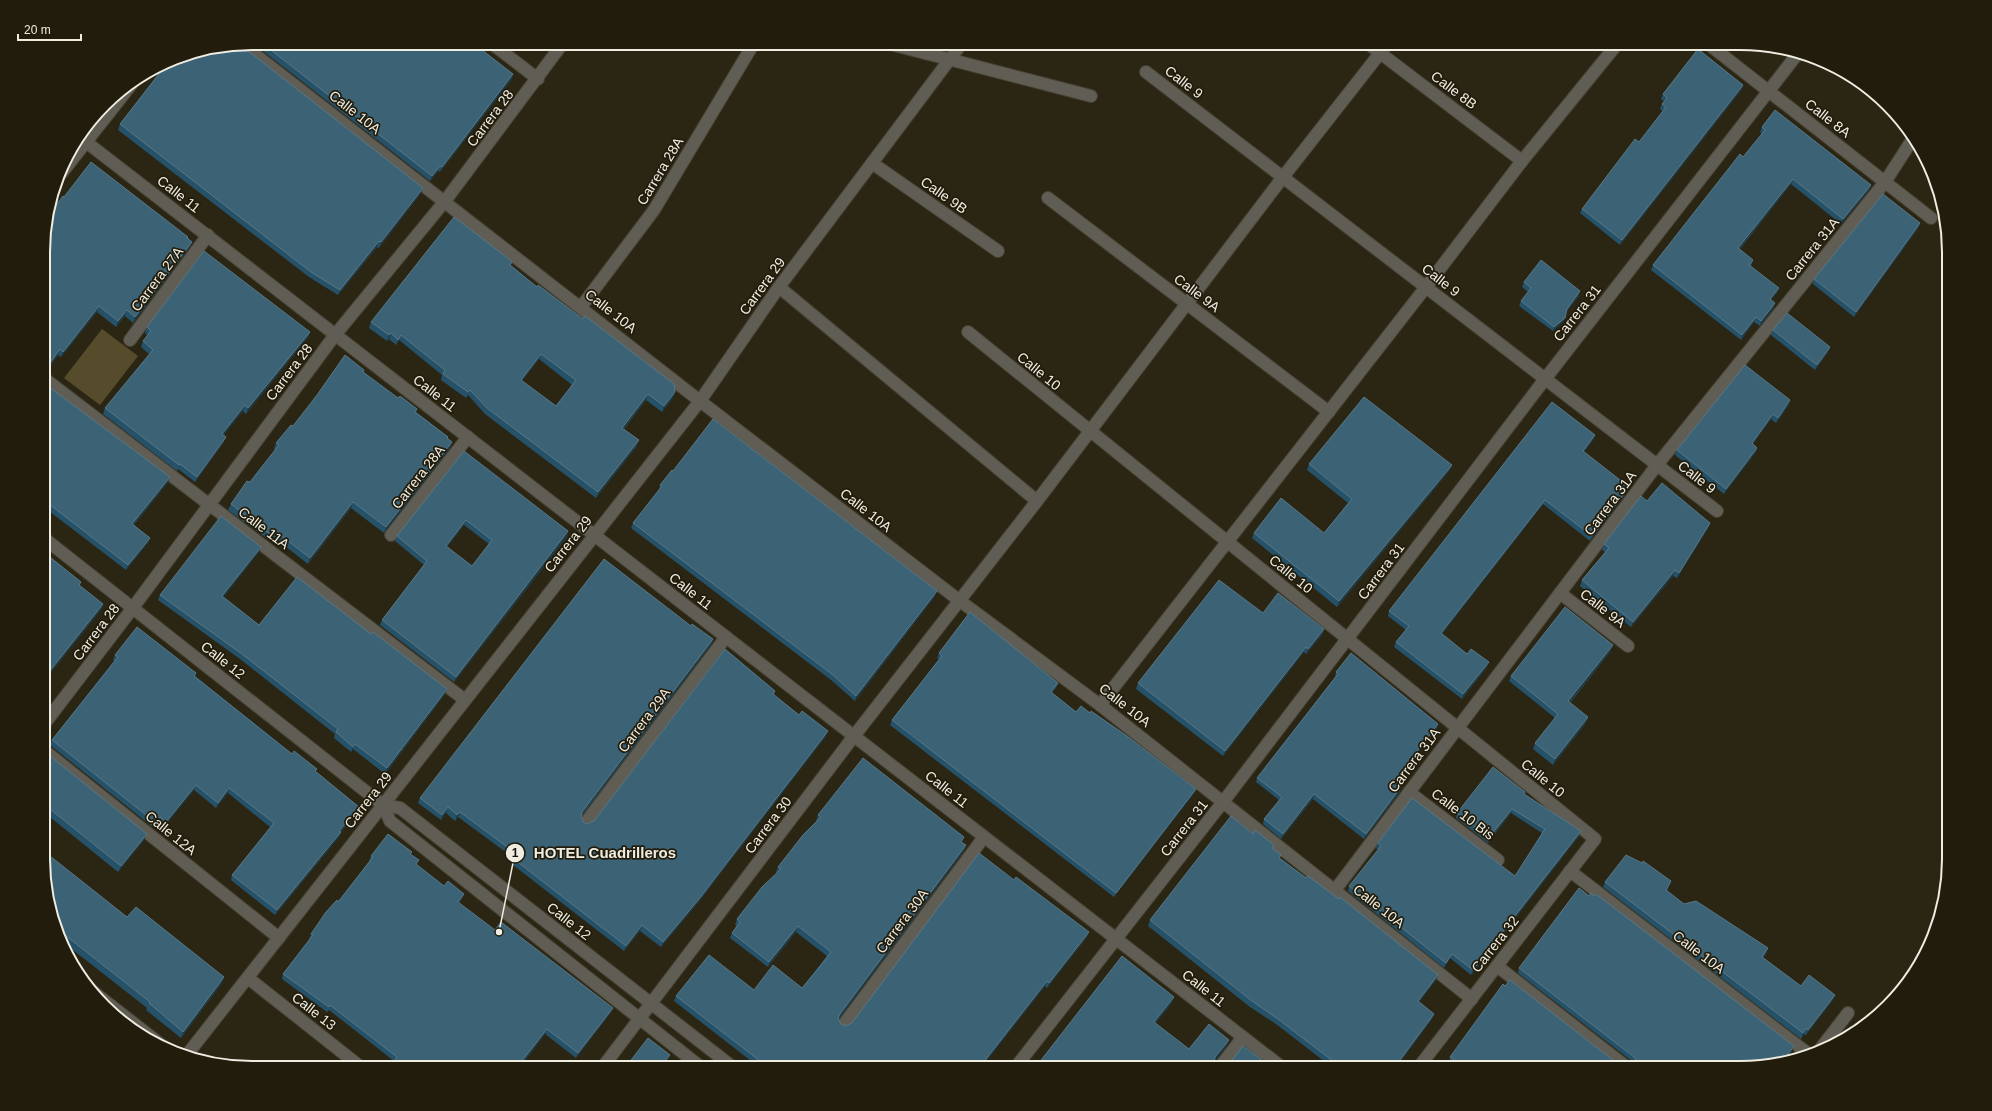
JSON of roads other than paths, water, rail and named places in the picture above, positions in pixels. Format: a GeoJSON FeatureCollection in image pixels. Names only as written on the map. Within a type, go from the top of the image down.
{"type":"FeatureCollection","features":[{"type":"Feature","properties":{"kind":"street","name":"Calle 10A"},"geometry":{"type":"LineString","coordinates":[[249,50],[700,401],[960,601],[1100,705],[1472,999]]}},
{"type":"Feature","properties":{"kind":"street"},"geometry":{"type":"LineString","coordinates":[[500,50],[538,79]]}},
{"type":"Feature","properties":{"kind":"street","name":"Carrera 28"},"geometry":{"type":"LineString","coordinates":[[50,716],[132,609],[335,335],[445,201],[538,79],[558,50]]}},
{"type":"Feature","properties":{"kind":"street","name":"Carrera 28A"},"geometry":{"type":"LineString","coordinates":[[581,307],[654,210],[750,50]]}},
{"type":"Feature","properties":{"kind":"street"},"geometry":{"type":"LineString","coordinates":[[914,50],[1091,96]]}},
{"type":"Feature","properties":{"kind":"street","name":"Carrera 29"},"geometry":{"type":"LineString","coordinates":[[190,1051],[700,401],[779,287],[957,50]]}},
{"type":"Feature","properties":{"kind":"street","name":"Calle 8B"},"geometry":{"type":"LineString","coordinates":[[1376,50],[1522,161]]}},
{"type":"Feature","properties":{"kind":"street","name":"Carrera 30"},"geometry":{"type":"LineString","coordinates":[[607,1061],[854,736],[960,601],[1283,177],[1382,50]]}},
{"type":"Feature","properties":{"kind":"street"},"geometry":{"type":"LineString","coordinates":[[1100,705],[1426,287],[1522,161],[1612,50]]}},
{"type":"Feature","properties":{"kind":"street","name":"Calle 8A"},"geometry":{"type":"LineString","coordinates":[[1716,50],[1931,218]]}},
{"type":"Feature","properties":{"kind":"street","name":"Carrera 31"},"geometry":{"type":"LineString","coordinates":[[1020,1061],[1223,802],[1545,379],[1794,58]]}},
{"type":"Feature","properties":{"kind":"street","name":"Calle 9"},"geometry":{"type":"LineString","coordinates":[[1146,72],[1717,511]]}},
{"type":"Feature","properties":{"kind":"street"},"geometry":{"type":"LineString","coordinates":[[84,140],[115,103]]}},
{"type":"Feature","properties":{"kind":"street","name":"Calle 11"},"geometry":{"type":"LineString","coordinates":[[84,140],[1274,1061]]}},
{"type":"Feature","properties":{"kind":"street","name":"Carrera 31A"},"geometry":{"type":"LineString","coordinates":[[1335,890],[1657,465],[1885,182],[1910,143]]}},
{"type":"Feature","properties":{"kind":"street","name":"Calle 9B"},"geometry":{"type":"LineString","coordinates":[[872,163],[998,251]]}},
{"type":"Feature","properties":{"kind":"street","name":"Calle 9A"},"geometry":{"type":"LineString","coordinates":[[1048,198],[1329,412]]}},
{"type":"Feature","properties":{"kind":"street","name":"Carrera 27A"},"geometry":{"type":"LineString","coordinates":[[130,340],[208,235]]}},
{"type":"Feature","properties":{"kind":"street"},"geometry":{"type":"LineString","coordinates":[[779,287],[1037,501]]}},
{"type":"Feature","properties":{"kind":"street","name":"Calle 10"},"geometry":{"type":"LineString","coordinates":[[968,332],[1595,839]]}},
{"type":"Feature","properties":{"kind":"street","name":"Calle 11A"},"geometry":{"type":"LineString","coordinates":[[50,383],[464,700]]}},
{"type":"Feature","properties":{"kind":"street","name":"Carrera 28A"},"geometry":{"type":"LineString","coordinates":[[391,535],[468,437]]}},
{"type":"Feature","properties":{"kind":"street","name":"Calle 12"},"geometry":{"type":"LineString","coordinates":[[50,543],[383,805],[400,808],[725,1061]]}},
{"type":"Feature","properties":{"kind":"street","name":"Calle 9A"},"geometry":{"type":"LineString","coordinates":[[1560,593],[1628,646]]}},
{"type":"Feature","properties":{"kind":"street","name":"Carrera 29A"},"geometry":{"type":"LineString","coordinates":[[586,822],[726,637]]}},
{"type":"Feature","properties":{"kind":"street","name":"Calle 12A"},"geometry":{"type":"LineString","coordinates":[[50,755],[279,938]]}},
{"type":"Feature","properties":{"kind":"street","name":"Calle 10 Bis"},"geometry":{"type":"LineString","coordinates":[[1409,792],[1498,860]]}},
{"type":"Feature","properties":{"kind":"street","name":"Calle 12"},"geometry":{"type":"LineString","coordinates":[[383,805],[390,821],[693,1061]]}},
{"type":"Feature","properties":{"kind":"street","name":"Carrera 30A"},"geometry":{"type":"LineString","coordinates":[[844,1024],[984,837]]}},
{"type":"Feature","properties":{"kind":"street","name":"Carrera 32"},"geometry":{"type":"LineString","coordinates":[[1427,1061],[1497,966],[1595,839]]}},
{"type":"Feature","properties":{"kind":"street","name":"Calle 10A"},"geometry":{"type":"LineString","coordinates":[[1570,872],[1804,1050]]}},
{"type":"Feature","properties":{"kind":"street"},"geometry":{"type":"LineString","coordinates":[[1497,966],[1619,1061]]}},
{"type":"Feature","properties":{"kind":"street","name":"Calle 13"},"geometry":{"type":"LineString","coordinates":[[248,978],[353,1061]]}},
{"type":"Feature","properties":{"kind":"street"},"geometry":{"type":"LineString","coordinates":[[1826,1041],[1848,1013]]}},
{"type":"Feature","properties":{"kind":"street"},"geometry":{"type":"LineString","coordinates":[[1224,1061],[1243,1037]]}},
{"type":"Feature","properties":{"kind":"place","name":"HOTEL Cuadrilleros"},"geometry":{"type":"Point","coordinates":[499,932]}}]}
